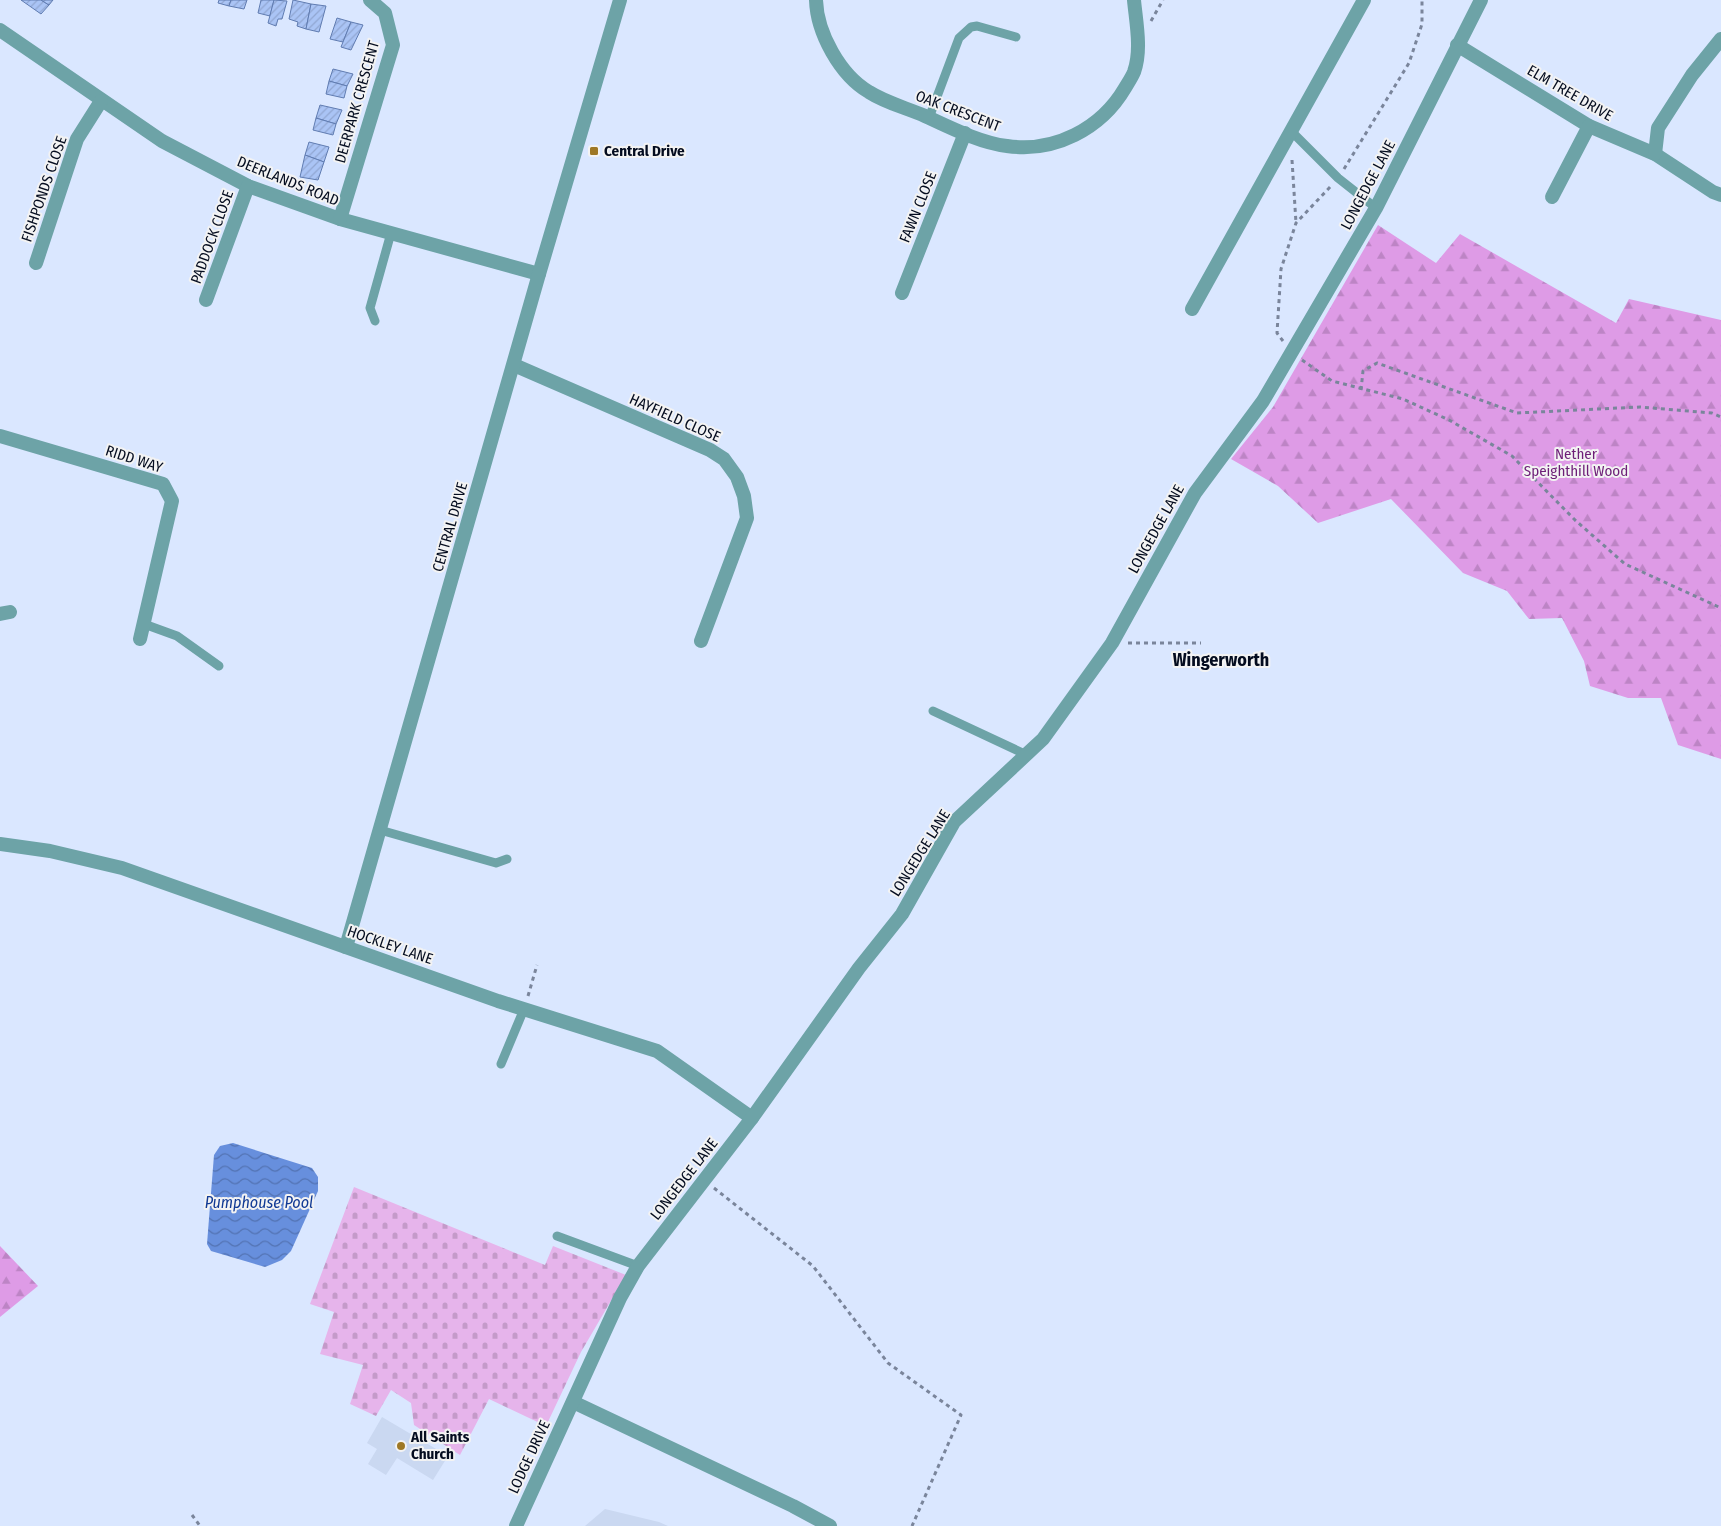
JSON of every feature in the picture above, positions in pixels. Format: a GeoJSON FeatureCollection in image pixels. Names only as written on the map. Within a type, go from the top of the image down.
{"type":"FeatureCollection","features":[{"type":"Feature","properties":{"kind":"street","name":"DEERPARK CRESCENT"},"geometry":{"type":"LineString","coordinates":[[340,219],[393,45],[385,13],[370,0]]}},
{"type":"Feature","properties":{"kind":"street","name":"CENTRAL DRIVE"},"geometry":{"type":"LineString","coordinates":[[346,947],[539,274],[620,0]]}},
{"type":"Feature","properties":{"kind":"street","name":"OAK CRESCENT"},"geometry":{"type":"LineString","coordinates":[[816,0],[817,11],[827,44],[849,74],[869,92],[965,133],[1006,146],[1051,145],[1085,130],[1114,105],[1134,72],[1138,43],[1134,0]]}},
{"type":"Feature","properties":{"kind":"street"},"geometry":{"type":"LineString","coordinates":[[1192,309],[1364,0]]}},
{"type":"Feature","properties":{"kind":"street","name":"LONGEDGE LANE"},"geometry":{"type":"LineString","coordinates":[[573,1402],[620,1298],[638,1266],[752,1118],[859,968],[902,914],[954,822],[1043,739],[1112,643],[1195,493],[1263,401],[1376,208],[1481,0]]}},
{"type":"Feature","properties":{"kind":"street","name":"DEERLANDS ROAD"},"geometry":{"type":"LineString","coordinates":[[0,30],[162,141],[248,186],[340,219],[539,274]]}},
{"type":"Feature","properties":{"kind":"street"},"geometry":{"type":"LineString","coordinates":[[1656,154],[1658,128],[1692,75],[1721,39]]}},
{"type":"Feature","properties":{"kind":"street","name":"ELM TREE DRIVE"},"geometry":{"type":"LineString","coordinates":[[1457,45],[1589,126],[1656,154],[1721,195]]}},
{"type":"Feature","properties":{"kind":"street","name":"FISHPONDS CLOSE"},"geometry":{"type":"LineString","coordinates":[[36,263],[77,139],[101,100]]}},
{"type":"Feature","properties":{"kind":"street"},"geometry":{"type":"LineString","coordinates":[[1552,198],[1589,126]]}},
{"type":"Feature","properties":{"kind":"street","name":"FAWN CLOSE"},"geometry":{"type":"LineString","coordinates":[[902,293],[965,133]]}},
{"type":"Feature","properties":{"kind":"street","name":"PADDOCK CLOSE"},"geometry":{"type":"LineString","coordinates":[[206,300],[248,186]]}},
{"type":"Feature","properties":{"kind":"street","name":"HAYFIELD CLOSE"},"geometry":{"type":"LineString","coordinates":[[514,365],[710,450],[724,460],[738,477],[744,496],[747,518],[701,641]]}},
{"type":"Feature","properties":{"kind":"street","name":"RIDD WAY"},"geometry":{"type":"LineString","coordinates":[[0,436],[163,484],[172,501],[140,639]]}},
{"type":"Feature","properties":{"kind":"street","name":"HOCKLEY LANE"},"geometry":{"type":"LineString","coordinates":[[0,844],[50,851],[122,868],[524,1009],[658,1051],[752,1118]]}},
{"type":"Feature","properties":{"kind":"street"},"geometry":{"type":"LineString","coordinates":[[573,1402],[793,1506],[830,1526]]}},
{"type":"Feature","properties":{"kind":"street","name":"LODGE DRIVE"},"geometry":{"type":"LineString","coordinates":[[516,1526],[573,1402]]}},
{"type":"Feature","properties":{"kind":"lane"},"geometry":{"type":"LineString","coordinates":[[929,118],[959,38],[965,31],[977,26],[1016,37]]}},
{"type":"Feature","properties":{"kind":"lane"},"geometry":{"type":"LineString","coordinates":[[1290,130],[1338,178],[1376,208]]}},
{"type":"Feature","properties":{"kind":"lane"},"geometry":{"type":"LineString","coordinates":[[375,321],[370,308],[391,233]]}},
{"type":"Feature","properties":{"kind":"lane"},"geometry":{"type":"LineString","coordinates":[[144,624],[177,636],[219,666]]}},
{"type":"Feature","properties":{"kind":"lane"},"geometry":{"type":"LineString","coordinates":[[933,711],[1027,755]]}},
{"type":"Feature","properties":{"kind":"lane"},"geometry":{"type":"LineString","coordinates":[[380,830],[496,863],[507,858]]}},
{"type":"Feature","properties":{"kind":"lane"},"geometry":{"type":"LineString","coordinates":[[501,1064],[524,1009]]}},
{"type":"Feature","properties":{"kind":"lane"},"geometry":{"type":"LineString","coordinates":[[557,1236],[638,1266]]}},
{"type":"Feature","properties":{"kind":"path"},"geometry":{"type":"LineString","coordinates":[[1292,158],[1296,223]]}},
{"type":"Feature","properties":{"kind":"path"},"geometry":{"type":"LineString","coordinates":[[1292,353],[1332,381],[1361,390],[1403,399],[1449,420],[1512,456],[1575,520],[1625,564],[1721,608]]}},
{"type":"Feature","properties":{"kind":"path"},"geometry":{"type":"LineString","coordinates":[[1361,390],[1363,370],[1377,363],[1517,413],[1640,407],[1712,413],[1721,417]]}},
{"type":"Feature","properties":{"kind":"path"},"geometry":{"type":"LineString","coordinates":[[1112,643],[1201,643]]}},
{"type":"Feature","properties":{"kind":"path"},"geometry":{"type":"LineString","coordinates":[[524,1009],[537,965]]}},
{"type":"Feature","properties":{"kind":"path"},"geometry":{"type":"LineString","coordinates":[[704,1180],[813,1266],[888,1364],[961,1415],[912,1526]]}},
{"type":"Feature","properties":{"kind":"path"},"geometry":{"type":"LineString","coordinates":[[192,1514],[200,1526]]}},
{"type":"Feature","properties":{"kind":"shaded area","name":"All Saints Church"},"geometry":{"type":"Polygon","coordinates":[[[382,1417],[448,1456],[433,1480],[397,1458],[386,1475],[368,1464],[377,1449],[367,1443],[382,1417]]]}},
{"type":"Feature","properties":{"kind":"shaded area"},"geometry":{"type":"Polygon","coordinates":[[[605,1509],[659,1522],[668,1526],[585,1526],[605,1509]]]}},
{"type":"Feature","properties":{"kind":"green space","name":"Nether Speighthill Wood"},"geometry":{"type":"Polygon","coordinates":[[[1378,225],[1436,263],[1460,234],[1616,323],[1629,299],[1721,320],[1721,759],[1678,745],[1661,698],[1628,698],[1590,686],[1584,661],[1562,618],[1529,619],[1507,591],[1463,573],[1391,499],[1318,523],[1278,486],[1231,459],[1273,407],[1378,225]]]}},
{"type":"Feature","properties":{"kind":"green space"},"geometry":{"type":"Polygon","coordinates":[[[354,1187],[545,1265],[553,1246],[626,1275],[581,1352],[546,1426],[489,1399],[460,1455],[414,1425],[411,1403],[391,1390],[376,1416],[350,1404],[363,1365],[320,1354],[334,1312],[310,1304],[354,1187]]]}},
{"type":"Feature","properties":{"kind":"green space"},"geometry":{"type":"Polygon","coordinates":[[[0,1246],[38,1286],[0,1317],[0,1246]]]}},
{"type":"Feature","properties":{"kind":"water","name":"Pumphouse Pool"},"geometry":{"type":"Polygon","coordinates":[[[233,1143],[312,1168],[318,1177],[318,1191],[291,1251],[282,1260],[265,1267],[211,1251],[207,1244],[214,1155],[220,1146],[233,1143]]]}},
{"type":"Feature","properties":{"kind":"building"},"geometry":{"type":"Polygon","coordinates":[[[21,0],[41,0],[49,5],[41,14],[21,0]]]}},
{"type":"Feature","properties":{"kind":"building"},"geometry":{"type":"Polygon","coordinates":[[[41,0],[53,0],[49,5],[41,0]]]}},
{"type":"Feature","properties":{"kind":"building"},"geometry":{"type":"Polygon","coordinates":[[[219,0],[231,0],[229,6],[218,3],[219,0]]]}},
{"type":"Feature","properties":{"kind":"building"},"geometry":{"type":"Polygon","coordinates":[[[231,0],[247,0],[244,9],[229,6],[231,0]]]}},
{"type":"Feature","properties":{"kind":"building"},"geometry":{"type":"Polygon","coordinates":[[[261,0],[274,0],[270,16],[258,13],[261,0]]]}},
{"type":"Feature","properties":{"kind":"building"},"geometry":{"type":"Polygon","coordinates":[[[274,0],[287,1],[282,19],[278,19],[276,26],[268,23],[274,0]]]}},
{"type":"Feature","properties":{"kind":"building"},"geometry":{"type":"Polygon","coordinates":[[[293,0],[311,4],[306,29],[297,26],[298,22],[289,19],[293,0]]]}},
{"type":"Feature","properties":{"kind":"building"},"geometry":{"type":"Polygon","coordinates":[[[311,4],[326,6],[319,32],[306,29],[311,4]]]}},
{"type":"Feature","properties":{"kind":"building"},"geometry":{"type":"Polygon","coordinates":[[[337,18],[351,22],[343,42],[330,39],[337,18]]]}},
{"type":"Feature","properties":{"kind":"building"},"geometry":{"type":"Polygon","coordinates":[[[351,22],[363,25],[351,50],[341,47],[351,22]]]}},
{"type":"Feature","properties":{"kind":"building"},"geometry":{"type":"Polygon","coordinates":[[[333,69],[353,74],[347,86],[329,81],[333,69]]]}},
{"type":"Feature","properties":{"kind":"building"},"geometry":{"type":"Polygon","coordinates":[[[329,81],[347,86],[344,98],[326,94],[329,81]]]}},
{"type":"Feature","properties":{"kind":"building"},"geometry":{"type":"Polygon","coordinates":[[[320,105],[342,110],[336,124],[316,118],[320,105]]]}},
{"type":"Feature","properties":{"kind":"building"},"geometry":{"type":"Polygon","coordinates":[[[316,118],[336,124],[333,135],[313,130],[316,118]]]}},
{"type":"Feature","properties":{"kind":"building"},"geometry":{"type":"Polygon","coordinates":[[[309,142],[329,147],[324,162],[305,155],[309,142]]]}},
{"type":"Feature","properties":{"kind":"building"},"geometry":{"type":"Polygon","coordinates":[[[305,155],[324,162],[318,180],[300,177],[305,155]]]}},
{"type":"Feature","properties":{"kind":"place","name":"Central Drive"},"geometry":{"type":"Point","coordinates":[594,151]}},
{"type":"Feature","properties":{"kind":"place","name":"All Saints Church"},"geometry":{"type":"Point","coordinates":[401,1446]}},
{"type":"Feature","properties":{"kind":"district","name":"Wingerworth"},"geometry":{"type":"Point","coordinates":[1221,660]}}]}
